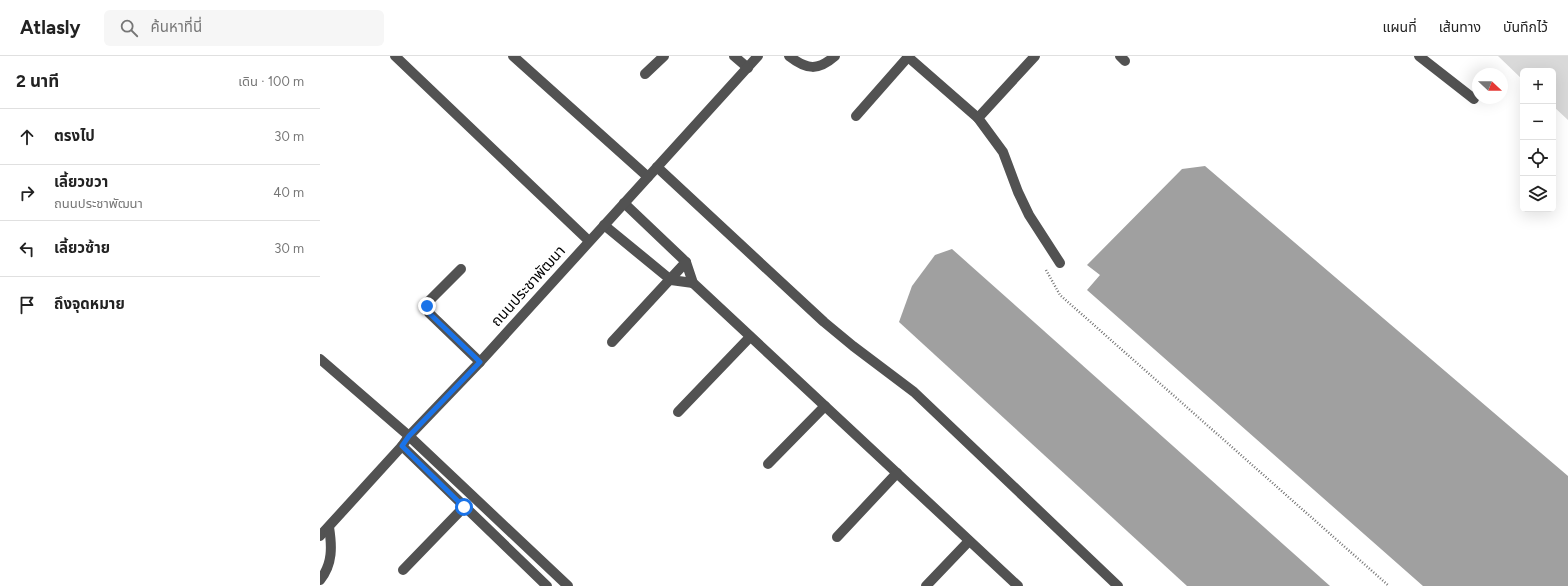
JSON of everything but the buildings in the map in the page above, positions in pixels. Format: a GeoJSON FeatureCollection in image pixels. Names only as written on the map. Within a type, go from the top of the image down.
{"type":"FeatureCollection","features":[{"type":"Feature","properties":{"kind":"street"},"geometry":{"type":"LineString","coordinates":[[395,56],[589,241]]}},
{"type":"Feature","properties":{"kind":"street"},"geometry":{"type":"LineString","coordinates":[[513,56],[648,177]]}},
{"type":"Feature","properties":{"kind":"street"},"geometry":{"type":"LineString","coordinates":[[645,74],[664,56]]}},
{"type":"Feature","properties":{"kind":"street"},"geometry":{"type":"LineString","coordinates":[[734,56],[748,68]]}},
{"type":"Feature","properties":{"kind":"street","name":"ถนนประชาพัฒนา"},"geometry":{"type":"LineString","coordinates":[[320,536],[402,446],[409,436],[480,362],[758,56]]}},
{"type":"Feature","properties":{"kind":"street"},"geometry":{"type":"LineString","coordinates":[[789,56],[807,67],[821,66],[836,56]]}},
{"type":"Feature","properties":{"kind":"street"},"geometry":{"type":"LineString","coordinates":[[856,116],[908,56],[978,118],[1003,152],[1018,192],[1029,215],[1060,263]]}},
{"type":"Feature","properties":{"kind":"street"},"geometry":{"type":"LineString","coordinates":[[978,118],[1035,56]]}},
{"type":"Feature","properties":{"kind":"street"},"geometry":{"type":"LineString","coordinates":[[1419,56],[1472,97]]}},
{"type":"Feature","properties":{"kind":"street"},"geometry":{"type":"LineString","coordinates":[[657,167],[824,322],[914,392],[1118,586]]}},
{"type":"Feature","properties":{"kind":"street"},"geometry":{"type":"LineString","coordinates":[[624,203],[686,262],[693,283],[1018,586]]}},
{"type":"Feature","properties":{"kind":"street"},"geometry":{"type":"LineString","coordinates":[[604,225],[671,280],[693,283]]}},
{"type":"Feature","properties":{"kind":"street"},"geometry":{"type":"LineString","coordinates":[[612,342],[671,280],[686,262]]}},
{"type":"Feature","properties":{"kind":"street"},"geometry":{"type":"LineString","coordinates":[[461,269],[430,300],[427,306],[429,313],[480,362]]}},
{"type":"Feature","properties":{"kind":"street"},"geometry":{"type":"LineString","coordinates":[[678,412],[750,337]]}},
{"type":"Feature","properties":{"kind":"street"},"geometry":{"type":"LineString","coordinates":[[320,359],[409,436],[568,586]]}},
{"type":"Feature","properties":{"kind":"street"},"geometry":{"type":"LineString","coordinates":[[768,464],[825,406]]}},
{"type":"Feature","properties":{"kind":"street"},"geometry":{"type":"LineString","coordinates":[[402,446],[547,586]]}},
{"type":"Feature","properties":{"kind":"street"},"geometry":{"type":"LineString","coordinates":[[837,537],[897,473]]}},
{"type":"Feature","properties":{"kind":"street"},"geometry":{"type":"LineString","coordinates":[[403,570],[464,507]]}},
{"type":"Feature","properties":{"kind":"street"},"geometry":{"type":"LineString","coordinates":[[320,580],[325,573],[331,558],[331,545],[328,527]]}},
{"type":"Feature","properties":{"kind":"street"},"geometry":{"type":"LineString","coordinates":[[926,586],[969,541]]}},
{"type":"Feature","properties":{"kind":"path"},"geometry":{"type":"LineString","coordinates":[[1045,268],[1060,295],[1389,586]]}},
{"type":"Feature","properties":{"kind":"shaded area"},"geometry":{"type":"Polygon","coordinates":[[[1498,56],[1568,56],[1568,120],[1556,109],[1556,68],[1520,68],[1520,77],[1498,56]]]}},
{"type":"Feature","properties":{"kind":"shaded area"},"geometry":{"type":"Polygon","coordinates":[[[1205,166],[1568,476],[1568,586],[1423,586],[1087,290],[1100,275],[1087,265],[1182,169],[1205,166]]]}},
{"type":"Feature","properties":{"kind":"shaded area"},"geometry":{"type":"Polygon","coordinates":[[[952,249],[1330,586],[1187,586],[899,322],[912,286],[935,255],[952,249]]]}},
{"type":"Feature","properties":{"kind":"route"},"geometry":{"type":"LineString","coordinates":[[427,306],[429,313],[480,362],[409,436],[402,446],[464,507]]}}]}
